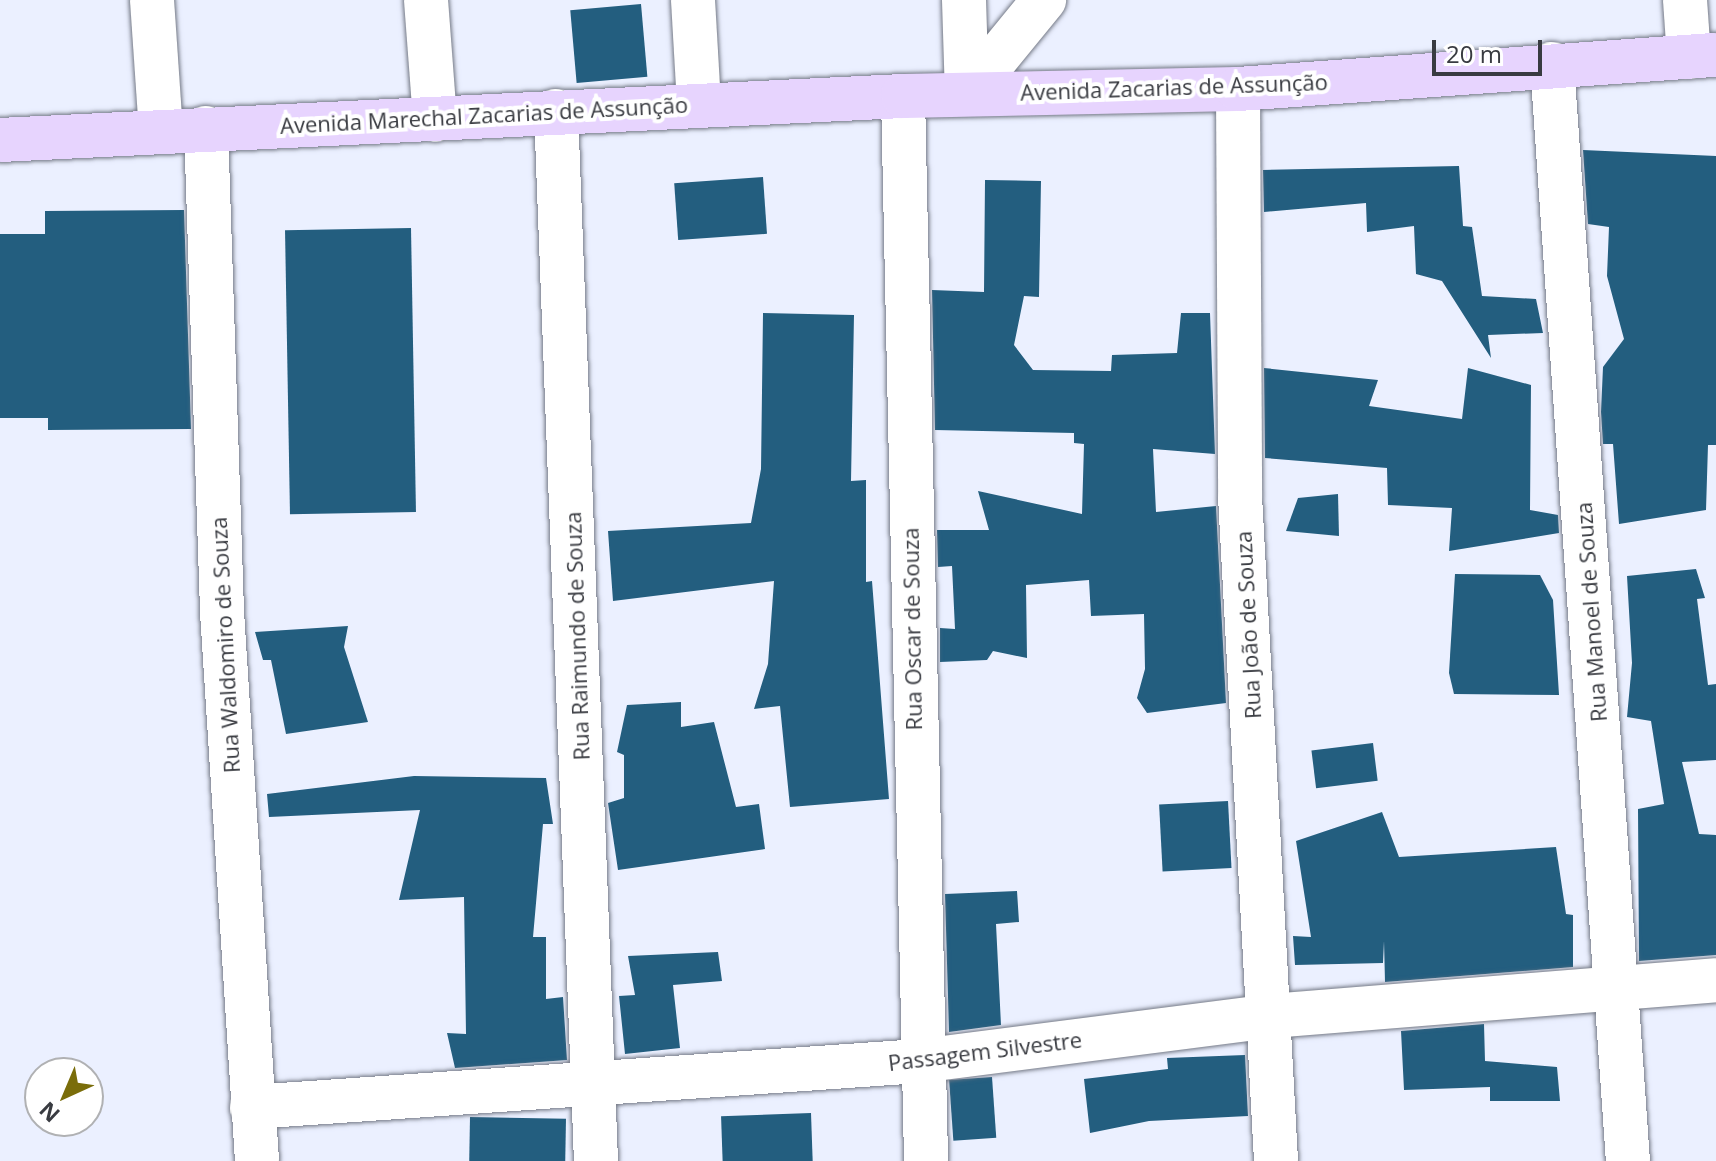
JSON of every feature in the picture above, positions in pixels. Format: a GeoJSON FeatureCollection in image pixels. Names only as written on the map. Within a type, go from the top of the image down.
{"type":"FeatureCollection","features":[{"type":"Feature","properties":{"kind":"main road","name":"Avenida Zacarias de Assunção"},"geometry":{"type":"LineString","coordinates":[[970,91],[1238,89],[1552,64],[1703,56]]}},
{"type":"Feature","properties":{"kind":"main road","name":"Avenida Marechal Zacarias de Assunção"},"geometry":{"type":"LineString","coordinates":[[0,140],[970,91]]}},
{"type":"Feature","properties":{"kind":"street"},"geometry":{"type":"LineString","coordinates":[[152,0],[161,132]]}},
{"type":"Feature","properties":{"kind":"street"},"geometry":{"type":"LineString","coordinates":[[426,0],[435,120]]}},
{"type":"Feature","properties":{"kind":"street"},"geometry":{"type":"LineString","coordinates":[[693,0],[699,105]]}},
{"type":"Feature","properties":{"kind":"street"},"geometry":{"type":"LineString","coordinates":[[964,0],[970,91]]}},
{"type":"Feature","properties":{"kind":"street"},"geometry":{"type":"LineString","coordinates":[[970,91],[1044,0]]}},
{"type":"Feature","properties":{"kind":"street"},"geometry":{"type":"LineString","coordinates":[[1685,0],[1703,56]]}},
{"type":"Feature","properties":{"kind":"street","name":"Rua Manoel de Souza"},"geometry":{"type":"LineString","coordinates":[[1552,64],[1628,1161]]}},
{"type":"Feature","properties":{"kind":"street","name":"Rua João de Souza"},"geometry":{"type":"LineString","coordinates":[[1238,89],[1240,496],[1271,1016],[1276,1161]]}},
{"type":"Feature","properties":{"kind":"street","name":"Rua Oscar de Souza"},"geometry":{"type":"LineString","coordinates":[[903,96],[920,1061],[926,1161]]}},
{"type":"Feature","properties":{"kind":"street","name":"Rua Raimundo de Souza"},"geometry":{"type":"LineString","coordinates":[[556,111],[596,1161]]}},
{"type":"Feature","properties":{"kind":"street","name":"Rua Waldomiro de Souza"},"geometry":{"type":"LineString","coordinates":[[206,128],[222,612],[257,1161]]}},
{"type":"Feature","properties":{"kind":"street","name":"Passagem Silvestre"},"geometry":{"type":"LineString","coordinates":[[252,1107],[920,1061],[1271,1016],[1618,985],[1716,980]]}},
{"type":"Feature","properties":{"kind":"building"},"geometry":{"type":"Polygon","coordinates":[[[641,4],[647,77],[577,83],[570,10],[641,4]]]}},
{"type":"Feature","properties":{"kind":"building"},"geometry":{"type":"Polygon","coordinates":[[[1583,150],[1716,156],[1716,445],[1708,445],[1706,510],[1619,524],[1613,444],[1603,444],[1601,412],[1603,367],[1624,339],[1607,276],[1609,227],[1588,224],[1583,150]]]}},
{"type":"Feature","properties":{"kind":"building"},"geometry":{"type":"Polygon","coordinates":[[[1459,166],[1463,226],[1472,227],[1482,296],[1536,299],[1543,333],[1488,335],[1491,358],[1442,281],[1416,274],[1414,226],[1367,232],[1366,203],[1264,212],[1263,170],[1459,166]]]}},
{"type":"Feature","properties":{"kind":"building"},"geometry":{"type":"Polygon","coordinates":[[[763,177],[767,234],[678,240],[674,183],[763,177]]]}},
{"type":"Feature","properties":{"kind":"building"},"geometry":{"type":"Polygon","coordinates":[[[985,180],[1041,181],[1039,297],[1024,296],[1014,345],[1033,370],[1111,371],[1112,355],[1177,353],[1181,313],[1210,313],[1215,454],[1153,449],[1156,512],[1216,506],[1226,703],[1147,713],[1137,698],[1145,669],[1144,614],[1091,616],[1089,580],[1026,585],[1027,658],[993,651],[987,660],[940,662],[940,628],[955,629],[952,566],[938,567],[937,530],[989,530],[978,491],[1082,514],[1084,444],[1074,443],[1074,433],[935,430],[932,290],[984,292],[985,180]]]}},
{"type":"Feature","properties":{"kind":"building"},"geometry":{"type":"Polygon","coordinates":[[[184,210],[191,429],[48,430],[48,418],[0,418],[0,234],[45,234],[45,211],[184,210]]]}},
{"type":"Feature","properties":{"kind":"building"},"geometry":{"type":"Polygon","coordinates":[[[411,228],[416,512],[290,514],[285,230],[411,228]]]}},
{"type":"Feature","properties":{"kind":"building"},"geometry":{"type":"Polygon","coordinates":[[[763,313],[854,315],[851,481],[866,480],[866,582],[872,581],[889,799],[790,807],[780,706],[754,709],[768,664],[774,581],[613,601],[608,531],[751,523],[761,469],[763,313]]]}},
{"type":"Feature","properties":{"kind":"building"},"geometry":{"type":"Polygon","coordinates":[[[1264,368],[1378,380],[1369,406],[1462,419],[1468,368],[1531,385],[1530,510],[1558,515],[1559,533],[1449,551],[1452,508],[1388,505],[1387,468],[1265,458],[1264,368]]]}},
{"type":"Feature","properties":{"kind":"building"},"geometry":{"type":"Polygon","coordinates":[[[1338,494],[1339,536],[1286,531],[1298,498],[1338,494]]]}},
{"type":"Feature","properties":{"kind":"building"},"geometry":{"type":"Polygon","coordinates":[[[1696,569],[1705,598],[1697,599],[1708,685],[1716,684],[1716,760],[1682,762],[1699,834],[1716,835],[1716,955],[1639,961],[1638,809],[1664,804],[1651,721],[1627,717],[1632,663],[1627,576],[1696,569]]]}},
{"type":"Feature","properties":{"kind":"building"},"geometry":{"type":"Polygon","coordinates":[[[1455,574],[1540,575],[1553,600],[1559,695],[1454,694],[1449,673],[1455,574]]]}},
{"type":"Feature","properties":{"kind":"building"},"geometry":{"type":"Polygon","coordinates":[[[348,626],[344,647],[368,722],[286,734],[271,660],[263,660],[255,632],[348,626]]]}},
{"type":"Feature","properties":{"kind":"building"},"geometry":{"type":"Polygon","coordinates":[[[681,702],[681,727],[714,722],[736,807],[759,804],[765,849],[618,870],[608,803],[624,798],[624,755],[617,752],[627,705],[681,702]]]}},
{"type":"Feature","properties":{"kind":"building"},"geometry":{"type":"Polygon","coordinates":[[[1373,743],[1378,781],[1316,788],[1311,751],[1373,743]]]}},
{"type":"Feature","properties":{"kind":"building"},"geometry":{"type":"Polygon","coordinates":[[[414,776],[546,778],[553,824],[543,824],[533,937],[546,937],[546,999],[563,997],[567,1060],[455,1068],[447,1033],[466,1034],[464,897],[399,900],[420,810],[269,817],[267,794],[414,776]]]}},
{"type":"Feature","properties":{"kind":"building"},"geometry":{"type":"Polygon","coordinates":[[[1228,801],[1232,868],[1163,872],[1159,805],[1228,801]]]}},
{"type":"Feature","properties":{"kind":"building"},"geometry":{"type":"Polygon","coordinates":[[[1382,812],[1399,857],[1556,847],[1566,914],[1573,915],[1573,967],[1385,982],[1384,941],[1383,963],[1295,965],[1293,936],[1311,937],[1296,841],[1382,812]]]}},
{"type":"Feature","properties":{"kind":"building"},"geometry":{"type":"Polygon","coordinates":[[[1017,891],[1019,922],[996,924],[1001,1025],[949,1032],[945,894],[1017,891]]]}},
{"type":"Feature","properties":{"kind":"building"},"geometry":{"type":"Polygon","coordinates":[[[718,952],[722,981],[673,985],[680,1048],[625,1054],[619,996],[635,995],[628,956],[718,952]]]}},
{"type":"Feature","properties":{"kind":"building"},"geometry":{"type":"Polygon","coordinates":[[[1484,1024],[1485,1061],[1557,1067],[1560,1101],[1490,1101],[1490,1087],[1404,1090],[1401,1031],[1484,1024]]]}},
{"type":"Feature","properties":{"kind":"building"},"geometry":{"type":"Polygon","coordinates":[[[1245,1055],[1248,1116],[1149,1121],[1090,1133],[1084,1079],[1168,1069],[1167,1058],[1245,1055]]]}},
{"type":"Feature","properties":{"kind":"building"},"geometry":{"type":"Polygon","coordinates":[[[992,1077],[996,1138],[953,1141],[949,1080],[992,1077]]]}},
{"type":"Feature","properties":{"kind":"building"},"geometry":{"type":"Polygon","coordinates":[[[811,1113],[813,1161],[723,1161],[721,1116],[811,1113]]]}},
{"type":"Feature","properties":{"kind":"building"},"geometry":{"type":"Polygon","coordinates":[[[470,1117],[566,1119],[565,1161],[469,1161],[470,1117]]]}}]}
